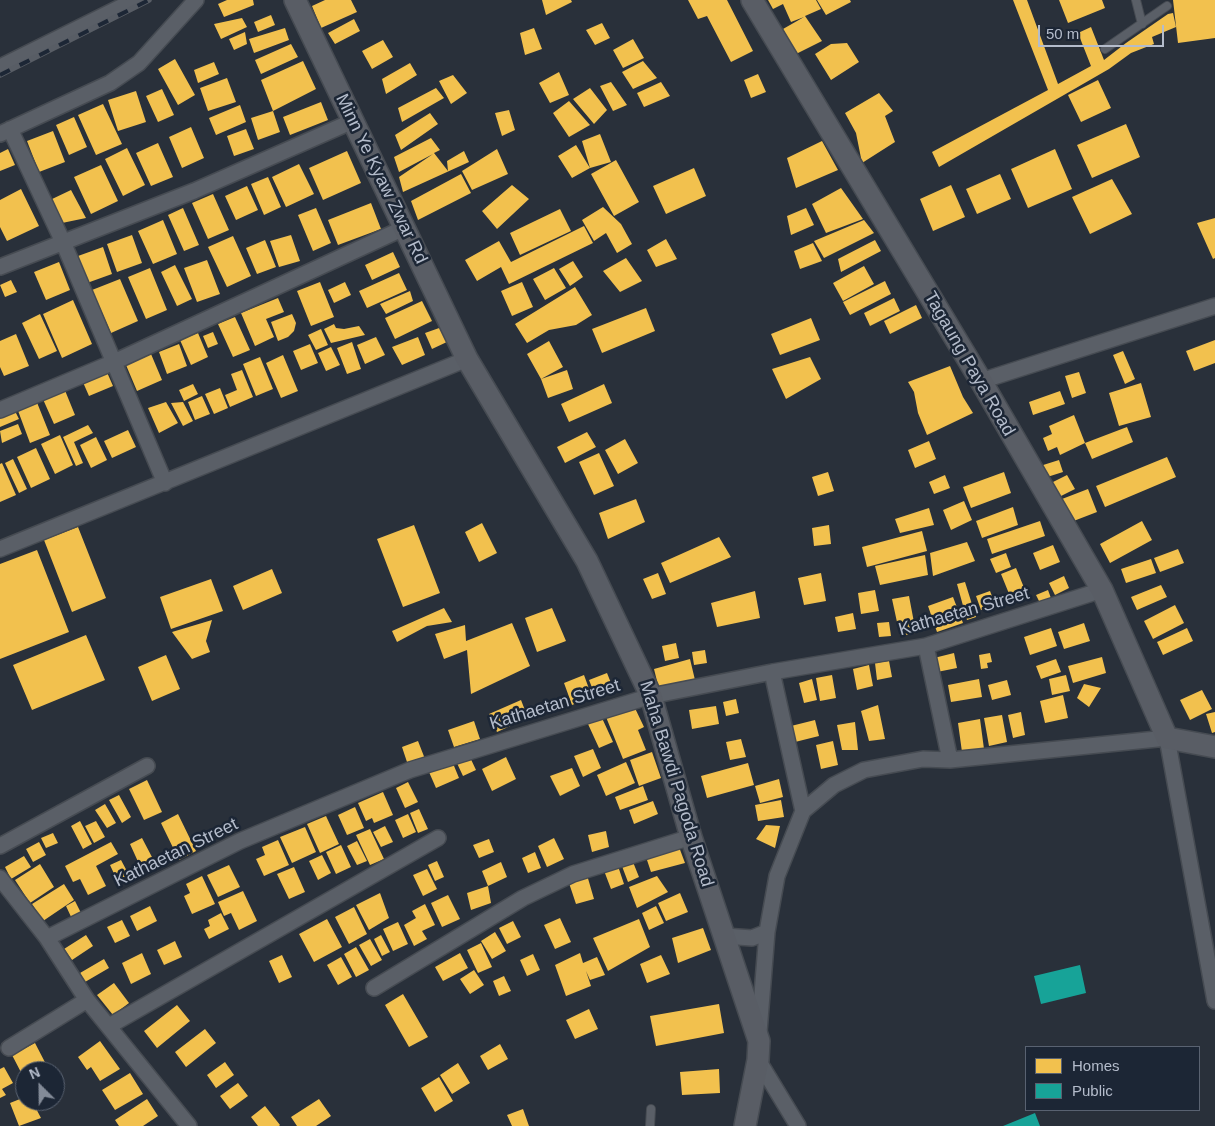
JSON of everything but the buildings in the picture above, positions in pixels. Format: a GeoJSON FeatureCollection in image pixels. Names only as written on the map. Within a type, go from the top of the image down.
{"type":"FeatureCollection","features":[{"type":"Feature","properties":{"kind":"street"},"geometry":{"type":"LineString","coordinates":[[0,66],[134,0]]}},
{"type":"Feature","properties":{"kind":"street"},"geometry":{"type":"LineString","coordinates":[[165,483],[63,242],[5,131],[110,83],[139,64],[196,0]]}},
{"type":"Feature","properties":{"kind":"street","name":"Minn Ye Kyaw Zwar Rd"},"geometry":{"type":"LineString","coordinates":[[295,0],[467,358]]}},
{"type":"Feature","properties":{"kind":"street","name":"Tagaung Paya Road"},"geometry":{"type":"LineString","coordinates":[[752,0],[981,381],[1102,590],[1167,738]]}},
{"type":"Feature","properties":{"kind":"street"},"geometry":{"type":"LineString","coordinates":[[0,267],[194,191],[353,121]]}},
{"type":"Feature","properties":{"kind":"street"},"geometry":{"type":"LineString","coordinates":[[0,410],[114,362],[404,228]]}},
{"type":"Feature","properties":{"kind":"street"},"geometry":{"type":"LineString","coordinates":[[981,381],[1215,306]]}},
{"type":"Feature","properties":{"kind":"street"},"geometry":{"type":"LineString","coordinates":[[0,549],[467,358]]}},
{"type":"Feature","properties":{"kind":"street","name":"Maha Bawdi Pagoda Road"},"geometry":{"type":"LineString","coordinates":[[467,358],[587,561],[651,696],[691,837],[724,936],[758,1050],[745,1126]]}},
{"type":"Feature","properties":{"kind":"street","name":"Kathaetan Street"},"geometry":{"type":"LineString","coordinates":[[47,938],[240,841],[410,770],[651,696],[772,672],[926,646],[1102,590]]}},
{"type":"Feature","properties":{"kind":"street"},"geometry":{"type":"LineString","coordinates":[[926,646],[950,760]]}},
{"type":"Feature","properties":{"kind":"street"},"geometry":{"type":"LineString","coordinates":[[772,672],[803,811]]}},
{"type":"Feature","properties":{"kind":"street"},"geometry":{"type":"LineString","coordinates":[[798,1126],[758,1050],[767,932],[777,876],[803,811],[834,785],[864,770],[923,759],[950,760],[1167,738],[1215,747]]}},
{"type":"Feature","properties":{"kind":"street"},"geometry":{"type":"LineString","coordinates":[[1167,738],[1215,1001]]}},
{"type":"Feature","properties":{"kind":"street"},"geometry":{"type":"LineString","coordinates":[[0,846],[147,766]]}},
{"type":"Feature","properties":{"kind":"street"},"geometry":{"type":"LineString","coordinates":[[374,988],[523,898],[565,878],[691,837]]}},
{"type":"Feature","properties":{"kind":"street"},"geometry":{"type":"LineString","coordinates":[[109,1026],[438,838]]}},
{"type":"Feature","properties":{"kind":"street"},"geometry":{"type":"LineString","coordinates":[[0,878],[47,938],[87,1000],[189,1126]]}},
{"type":"Feature","properties":{"kind":"street"},"geometry":{"type":"LineString","coordinates":[[724,936],[752,938],[767,932]]}},
{"type":"Feature","properties":{"kind":"street"},"geometry":{"type":"LineString","coordinates":[[9,1048],[87,1000]]}},
{"type":"Feature","properties":{"kind":"lane"},"geometry":{"type":"LineString","coordinates":[[1136,0],[1142,24]]}},
{"type":"Feature","properties":{"kind":"lane"},"geometry":{"type":"LineString","coordinates":[[1104,49],[1167,6]]}},
{"type":"Feature","properties":{"kind":"lane"},"geometry":{"type":"LineString","coordinates":[[650,1126],[652,1109]]}},
{"type":"Feature","properties":{"kind":"railway"},"geometry":{"type":"LineString","coordinates":[[0,75],[149,0]]}}]}
